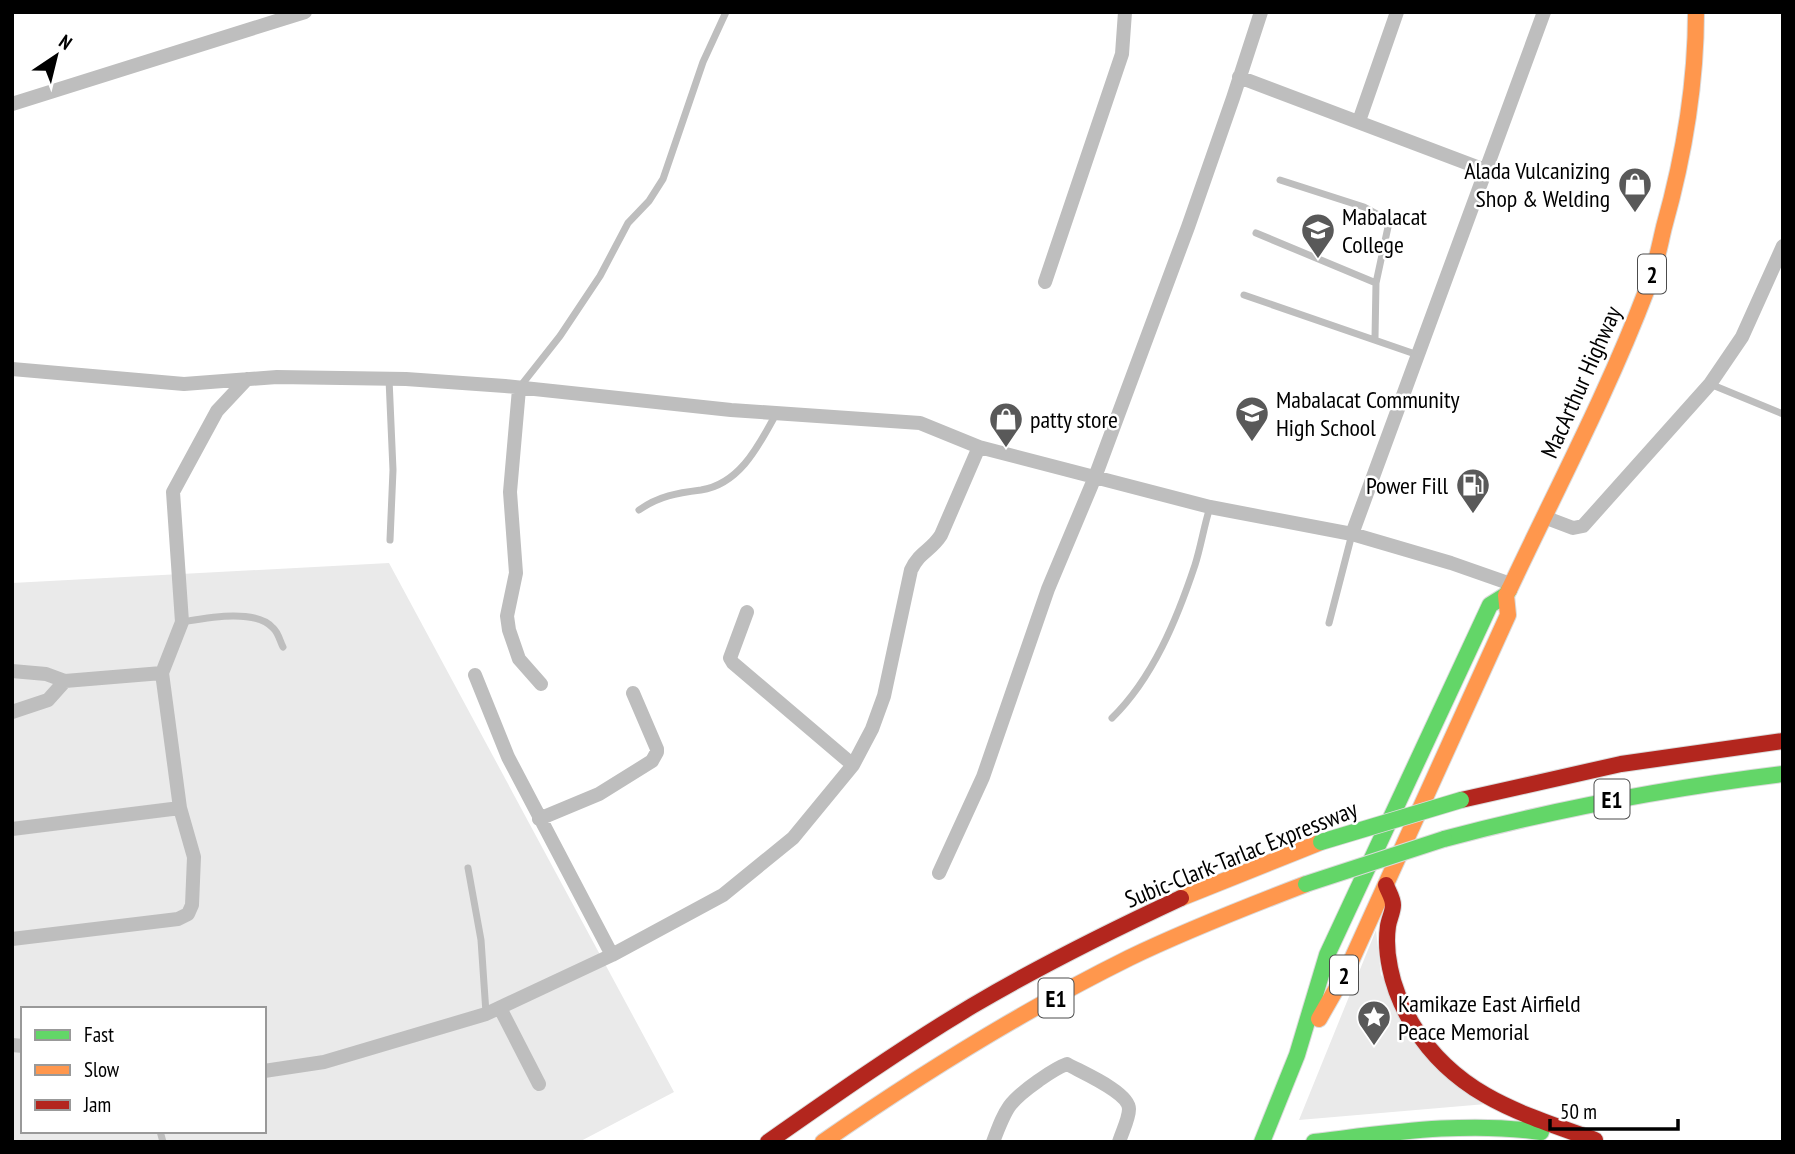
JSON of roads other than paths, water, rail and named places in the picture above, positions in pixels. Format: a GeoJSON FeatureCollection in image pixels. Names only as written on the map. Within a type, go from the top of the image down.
{"type":"FeatureCollection","features":[{"type":"Feature","properties":{"kind":"highway","name":"MacArthur Highway"},"geometry":{"type":"LineString","coordinates":[[1262,1142],[1297,1055],[1327,955],[1490,605],[1508,590],[1544,517],[1602,394],[1648,287],[1686,134],[1696,61],[1696,12]]}},
{"type":"Feature","properties":{"kind":"highway","name":"MacArthur Highway"},"geometry":{"type":"LineString","coordinates":[[1297,1055],[1347,970],[1385,881],[1508,615],[1508,590]]}},
{"type":"Feature","properties":{"kind":"highway","name":"Subic-Clark-Tarlac Expressway"},"geometry":{"type":"LineString","coordinates":[[768,1142],[855,1081],[988,997],[1043,966],[1112,930],[1189,895],[1321,842],[1461,800],[1543,779],[1693,751],[1783,741]]}},
{"type":"Feature","properties":{"kind":"highway","name":"E1"},"geometry":{"type":"LineString","coordinates":[[823,1142],[878,1102],[988,1035],[1085,981],[1178,935],[1306,884],[1444,839],[1519,820],[1640,794],[1783,774]]}},
{"type":"Feature","properties":{"kind":"highway"},"geometry":{"type":"LineString","coordinates":[[1385,881],[1393,905],[1387,933],[1392,980],[1407,1015],[1428,1050],[1458,1080],[1492,1101],[1598,1141]]}},
{"type":"Feature","properties":{"kind":"highway"},"geometry":{"type":"LineString","coordinates":[[1314,1142],[1437,1128],[1486,1126],[1598,1141]]}},
{"type":"Feature","properties":{"kind":"street"},"geometry":{"type":"LineString","coordinates":[[12,104],[305,12]]}},
{"type":"Feature","properties":{"kind":"street"},"geometry":{"type":"LineString","coordinates":[[1045,282],[1122,54],[1125,12]]}},
{"type":"Feature","properties":{"kind":"street"},"geometry":{"type":"LineString","coordinates":[[939,873],[984,777],[1048,589],[1095,477],[1188,227],[1261,12]]}},
{"type":"Feature","properties":{"kind":"street"},"geometry":{"type":"LineString","coordinates":[[1359,121],[1397,12]]}},
{"type":"Feature","properties":{"kind":"street"},"geometry":{"type":"LineString","coordinates":[[1352,534],[1544,12]]}},
{"type":"Feature","properties":{"kind":"street"},"geometry":{"type":"LineString","coordinates":[[1239,77],[1485,170]]}},
{"type":"Feature","properties":{"kind":"street"},"geometry":{"type":"LineString","coordinates":[[1544,517],[1573,528],[1583,526],[1710,384],[1742,337],[1783,246]]}},
{"type":"Feature","properties":{"kind":"street"},"geometry":{"type":"LineString","coordinates":[[12,369],[184,384],[277,377],[389,378],[777,413],[920,423],[979,447],[1210,507],[1352,534],[1451,563],[1508,590]]}},
{"type":"Feature","properties":{"kind":"street"},"geometry":{"type":"LineString","coordinates":[[12,939],[178,919],[188,914],[192,905],[194,858],[180,808],[162,673],[182,622],[173,492],[218,411],[247,379]]}},
{"type":"Feature","properties":{"kind":"street"},"geometry":{"type":"LineString","coordinates":[[519,389],[510,492],[516,573],[507,616],[519,659],[541,684]]}},
{"type":"Feature","properties":{"kind":"street"},"geometry":{"type":"LineString","coordinates":[[266,1071],[324,1062],[493,1011],[612,955],[723,895],[793,838],[853,765],[872,729],[884,696],[911,570],[917,557],[935,544],[941,535],[979,447]]}},
{"type":"Feature","properties":{"kind":"street"},"geometry":{"type":"LineString","coordinates":[[747,612],[730,658],[733,663],[853,765]]}},
{"type":"Feature","properties":{"kind":"street"},"geometry":{"type":"LineString","coordinates":[[12,671],[46,674],[65,681],[162,673]]}},
{"type":"Feature","properties":{"kind":"street"},"geometry":{"type":"LineString","coordinates":[[475,674],[508,757],[612,955]]}},
{"type":"Feature","properties":{"kind":"street"},"geometry":{"type":"LineString","coordinates":[[12,712],[48,700],[65,681]]}},
{"type":"Feature","properties":{"kind":"street"},"geometry":{"type":"LineString","coordinates":[[539,819],[599,794],[656,756],[657,748],[633,692]]}},
{"type":"Feature","properties":{"kind":"street"},"geometry":{"type":"LineString","coordinates":[[12,829],[180,808]]}},
{"type":"Feature","properties":{"kind":"street"},"geometry":{"type":"LineString","coordinates":[[493,1011],[539,1084]]}},
{"type":"Feature","properties":{"kind":"street"},"geometry":{"type":"LineString","coordinates":[[993,1142],[1003,1116],[1014,1098],[1057,1067],[1067,1064],[1097,1080],[1127,1101],[1128,1115],[1119,1142]]}},
{"type":"Feature","properties":{"kind":"lane"},"geometry":{"type":"LineString","coordinates":[[519,389],[560,336],[600,276],[628,223],[649,201],[663,179],[703,62],[726,12]]}},
{"type":"Feature","properties":{"kind":"lane"},"geometry":{"type":"LineString","coordinates":[[1280,180],[1364,207],[1377,214],[1388,227],[1376,283],[1375,338]]}},
{"type":"Feature","properties":{"kind":"lane"},"geometry":{"type":"LineString","coordinates":[[1255,233],[1376,283]]}},
{"type":"Feature","properties":{"kind":"lane"},"geometry":{"type":"LineString","coordinates":[[1244,295],[1418,355]]}},
{"type":"Feature","properties":{"kind":"lane"},"geometry":{"type":"LineString","coordinates":[[389,378],[393,470],[390,540]]}},
{"type":"Feature","properties":{"kind":"lane"},"geometry":{"type":"LineString","coordinates":[[1710,384],[1783,414]]}},
{"type":"Feature","properties":{"kind":"lane"},"geometry":{"type":"LineString","coordinates":[[639,510],[663,496],[682,490],[703,489],[735,475],[760,444],[777,413]]}},
{"type":"Feature","properties":{"kind":"lane"},"geometry":{"type":"LineString","coordinates":[[1112,718],[1142,680],[1170,632],[1195,563],[1210,507]]}},
{"type":"Feature","properties":{"kind":"lane"},"geometry":{"type":"LineString","coordinates":[[1329,622],[1352,534]]}},
{"type":"Feature","properties":{"kind":"lane"},"geometry":{"type":"LineString","coordinates":[[182,622],[222,617],[261,619],[274,628],[284,647]]}},
{"type":"Feature","properties":{"kind":"lane"},"geometry":{"type":"LineString","coordinates":[[468,867],[493,1011]]}},
{"type":"Feature","properties":{"kind":"place","name":"Alada Vulcanizing Shop & Welding"},"geometry":{"type":"Point","coordinates":[1635,214]}},
{"type":"Feature","properties":{"kind":"place","name":"Mabalacat College"},"geometry":{"type":"Point","coordinates":[1318,260]}},
{"type":"Feature","properties":{"kind":"place","name":"Mabalacat Community High School"},"geometry":{"type":"Point","coordinates":[1252,443]}},
{"type":"Feature","properties":{"kind":"place","name":"patty store"},"geometry":{"type":"Point","coordinates":[1006,449]}},
{"type":"Feature","properties":{"kind":"place","name":"Power Fill"},"geometry":{"type":"Point","coordinates":[1473,515]}},
{"type":"Feature","properties":{"kind":"place","name":"Kamikaze East Airfield Peace Memorial"},"geometry":{"type":"Point","coordinates":[1374,1047]}}]}
